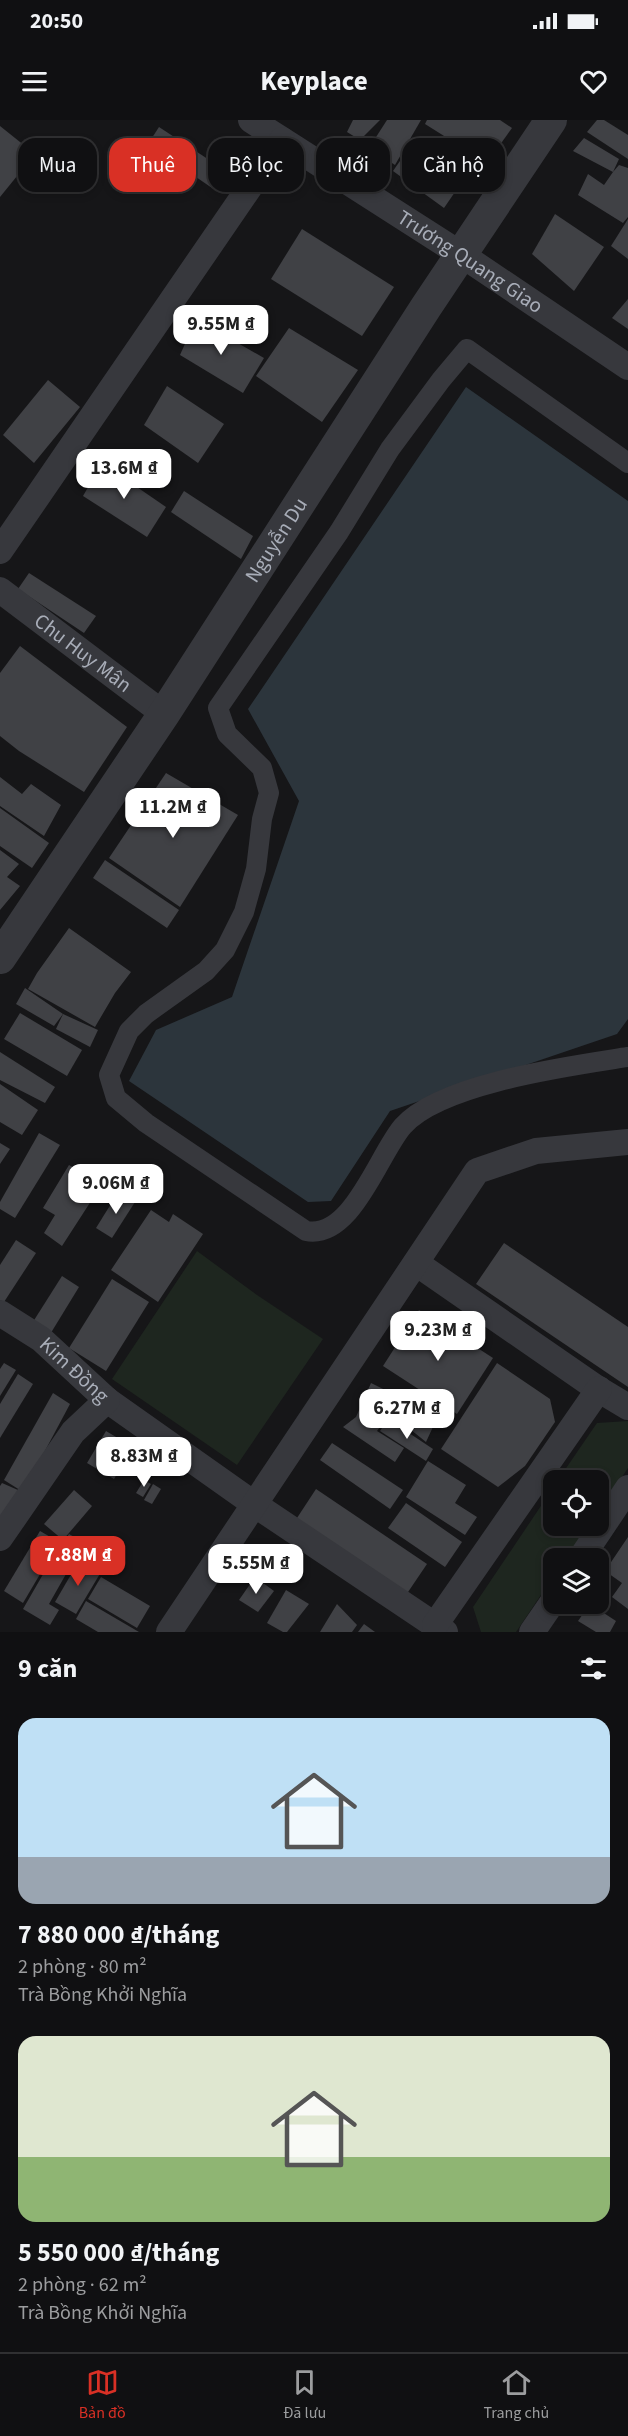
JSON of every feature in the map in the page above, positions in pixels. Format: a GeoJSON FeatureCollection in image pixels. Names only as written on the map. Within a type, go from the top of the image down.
{"type":"FeatureCollection","features":[{"type":"Feature","properties":{"kind":"street","name":"Trương Quang Giao"},"geometry":{"type":"LineString","coordinates":[[251,120],[279,138]]}},
{"type":"Feature","properties":{"kind":"street","name":"Nguyễn Du"},"geometry":{"type":"LineString","coordinates":[[0,958],[164,714],[551,120]]}},
{"type":"Feature","properties":{"kind":"street","name":"Trương Quang Giao"},"geometry":{"type":"LineString","coordinates":[[304,154],[462,255],[628,367]]}},
{"type":"Feature","properties":{"kind":"street"},"geometry":{"type":"LineString","coordinates":[[0,551],[246,192]]}},
{"type":"Feature","properties":{"kind":"street"},"geometry":{"type":"LineString","coordinates":[[628,463],[467,349],[390,449],[339,532],[218,708],[228,734],[262,768],[269,794],[262,819],[256,869],[244,912],[225,950],[206,971],[146,1014],[129,1030],[109,1076],[116,1098],[146,1123],[263,1203],[306,1231],[314,1233],[343,1220],[404,1126],[436,1102],[472,1088],[628,1057]]}},
{"type":"Feature","properties":{"kind":"street","name":"Chu Huy Mân"},"geometry":{"type":"LineString","coordinates":[[0,590],[164,714]]}},
{"type":"Feature","properties":{"kind":"street"},"geometry":{"type":"LineString","coordinates":[[169,1632],[477,1171],[536,1151],[628,1142]]}},
{"type":"Feature","properties":{"kind":"street"},"geometry":{"type":"LineString","coordinates":[[416,1263],[628,1407]]}},
{"type":"Feature","properties":{"kind":"street","name":"Kim Đồng"},"geometry":{"type":"LineString","coordinates":[[0,1313],[41,1339],[107,1400],[254,1504],[440,1628]]}},
{"type":"Feature","properties":{"kind":"street"},"geometry":{"type":"LineString","coordinates":[[440,1628],[599,1389]]}},
{"type":"Feature","properties":{"kind":"street"},"geometry":{"type":"LineString","coordinates":[[0,1538],[73,1432],[107,1400]]}},
{"type":"Feature","properties":{"kind":"street"},"geometry":{"type":"LineString","coordinates":[[588,1548],[628,1488]]}},
{"type":"Feature","properties":{"kind":"street"},"geometry":{"type":"LineString","coordinates":[[532,1632],[544,1614]]}},
{"type":"Feature","properties":{"kind":"shaded area"},"geometry":{"type":"Polygon","coordinates":[[[466,387],[628,501],[628,1019],[617,1034],[390,1111],[331,1201],[308,1202],[129,1081],[156,1030],[232,997],[299,801],[248,709],[466,387]]]}},
{"type":"Feature","properties":{"kind":"shaded area"},"geometry":{"type":"Polygon","coordinates":[[[197,1251],[323,1339],[237,1465],[112,1379],[197,1251]]]}},
{"type":"Feature","properties":{"kind":"shaded area"},"geometry":{"type":"Polygon","coordinates":[[[628,1421],[628,1468],[609,1496],[609,1470],[565,1470],[597,1423],[628,1421]]]}},
{"type":"Feature","properties":{"kind":"shaded area"},"geometry":{"type":"Polygon","coordinates":[[[543,1503],[543,1536],[582,1536],[573,1548],[543,1548],[543,1592],[516,1632],[481,1632],[473,1607],[543,1503]]]}},
{"type":"Feature","properties":{"kind":"building"},"geometry":{"type":"Polygon","coordinates":[[[353,120],[380,120],[362,138],[357,138],[347,132],[353,120]]]}},
{"type":"Feature","properties":{"kind":"building"},"geometry":{"type":"Polygon","coordinates":[[[387,120],[421,120],[411,138],[402,138],[402,153],[395,165],[390,162],[390,138],[375,138],[387,120]]]}},
{"type":"Feature","properties":{"kind":"building"},"geometry":{"type":"Polygon","coordinates":[[[427,120],[500,120],[512,128],[505,138],[447,138],[425,124],[427,120]]]}},
{"type":"Feature","properties":{"kind":"building"},"geometry":{"type":"Polygon","coordinates":[[[597,120],[604,120],[628,135],[628,159],[587,132],[597,120]]]}},
{"type":"Feature","properties":{"kind":"building"},"geometry":{"type":"Polygon","coordinates":[[[0,126],[18,140],[18,175],[0,197],[0,126]]]}},
{"type":"Feature","properties":{"kind":"building"},"geometry":{"type":"Polygon","coordinates":[[[159,127],[176,138],[152,138],[159,127]]]}},
{"type":"Feature","properties":{"kind":"building"},"geometry":{"type":"Polygon","coordinates":[[[584,138],[619,159],[613,172],[573,151],[584,138]]]}},
{"type":"Feature","properties":{"kind":"building"},"geometry":{"type":"Polygon","coordinates":[[[196,151],[208,159],[208,185],[196,177],[196,151]]]}},
{"type":"Feature","properties":{"kind":"building"},"geometry":{"type":"Polygon","coordinates":[[[402,158],[402,178],[393,171],[402,158]]]}},
{"type":"Feature","properties":{"kind":"building"},"geometry":{"type":"Polygon","coordinates":[[[619,165],[628,168],[628,217],[623,223],[578,195],[588,174],[604,185],[619,165]]]}},
{"type":"Feature","properties":{"kind":"building"},"geometry":{"type":"Polygon","coordinates":[[[422,192],[455,192],[444,208],[422,192]]]}},
{"type":"Feature","properties":{"kind":"building"},"geometry":{"type":"Polygon","coordinates":[[[555,214],[604,247],[574,291],[532,254],[555,214]]]}},
{"type":"Feature","properties":{"kind":"building"},"geometry":{"type":"Polygon","coordinates":[[[628,219],[628,259],[611,246],[628,219]]]}},
{"type":"Feature","properties":{"kind":"building"},"geometry":{"type":"Polygon","coordinates":[[[302,229],[394,287],[362,336],[271,279],[302,229]]]}},
{"type":"Feature","properties":{"kind":"building"},"geometry":{"type":"Polygon","coordinates":[[[628,299],[628,329],[612,318],[628,299]]]}},
{"type":"Feature","properties":{"kind":"building"},"geometry":{"type":"Polygon","coordinates":[[[196,319],[264,358],[243,393],[180,355],[196,319]]]}},
{"type":"Feature","properties":{"kind":"building"},"geometry":{"type":"Polygon","coordinates":[[[289,328],[358,370],[322,422],[256,376],[289,328]]]}},
{"type":"Feature","properties":{"kind":"building"},"geometry":{"type":"Polygon","coordinates":[[[48,380],[80,407],[34,463],[3,435],[48,380]]]}},
{"type":"Feature","properties":{"kind":"building"},"geometry":{"type":"Polygon","coordinates":[[[167,386],[224,424],[198,463],[144,425],[167,386]]]}},
{"type":"Feature","properties":{"kind":"building"},"geometry":{"type":"Polygon","coordinates":[[[102,463],[166,507],[147,537],[83,496],[102,463]]]}},
{"type":"Feature","properties":{"kind":"building"},"geometry":{"type":"Polygon","coordinates":[[[184,491],[253,536],[241,559],[171,512],[184,491]]]}},
{"type":"Feature","properties":{"kind":"building"},"geometry":{"type":"Polygon","coordinates":[[[29,573],[96,616],[84,633],[18,589],[29,573]]]}},
{"type":"Feature","properties":{"kind":"building"},"geometry":{"type":"Polygon","coordinates":[[[20,646],[127,727],[84,792],[19,751],[0,736],[0,673],[20,646]]]}},
{"type":"Feature","properties":{"kind":"building"},"geometry":{"type":"Polygon","coordinates":[[[166,773],[238,815],[180,907],[109,858],[166,773]]]}},
{"type":"Feature","properties":{"kind":"building"},"geometry":{"type":"Polygon","coordinates":[[[0,777],[22,794],[31,784],[61,805],[44,836],[0,806],[0,777]]]}},
{"type":"Feature","properties":{"kind":"building"},"geometry":{"type":"Polygon","coordinates":[[[0,808],[49,843],[32,868],[0,846],[0,808]]]}},
{"type":"Feature","properties":{"kind":"building"},"geometry":{"type":"Polygon","coordinates":[[[0,850],[19,864],[7,877],[20,886],[0,910],[0,850]]]}},
{"type":"Feature","properties":{"kind":"building"},"geometry":{"type":"Polygon","coordinates":[[[105,860],[179,910],[167,928],[93,878],[105,860]]]}},
{"type":"Feature","properties":{"kind":"building"},"geometry":{"type":"Polygon","coordinates":[[[69,928],[131,972],[115,993],[95,1027],[28,989],[69,928]]]}},
{"type":"Feature","properties":{"kind":"building"},"geometry":{"type":"Polygon","coordinates":[[[25,988],[63,1014],[54,1026],[16,1004],[25,988]]]}},
{"type":"Feature","properties":{"kind":"building"},"geometry":{"type":"Polygon","coordinates":[[[20,1013],[82,1050],[67,1076],[4,1039],[20,1013]]]}},
{"type":"Feature","properties":{"kind":"building"},"geometry":{"type":"Polygon","coordinates":[[[63,1014],[98,1030],[90,1047],[56,1029],[63,1014]]]}},
{"type":"Feature","properties":{"kind":"building"},"geometry":{"type":"Polygon","coordinates":[[[0,1052],[55,1087],[45,1103],[0,1080],[0,1052]]]}},
{"type":"Feature","properties":{"kind":"building"},"geometry":{"type":"Polygon","coordinates":[[[0,1084],[38,1110],[22,1135],[0,1122],[0,1084]]]}},
{"type":"Feature","properties":{"kind":"building"},"geometry":{"type":"Polygon","coordinates":[[[39,1133],[60,1145],[15,1218],[0,1209],[0,1202],[39,1133]]]}},
{"type":"Feature","properties":{"kind":"building"},"geometry":{"type":"Polygon","coordinates":[[[0,1143],[10,1149],[0,1164],[0,1143]]]}},
{"type":"Feature","properties":{"kind":"building"},"geometry":{"type":"Polygon","coordinates":[[[69,1165],[81,1172],[84,1167],[104,1181],[62,1246],[44,1233],[55,1215],[43,1208],[69,1165]]]}},
{"type":"Feature","properties":{"kind":"building"},"geometry":{"type":"Polygon","coordinates":[[[119,1191],[135,1202],[112,1238],[96,1228],[119,1191]]]}},
{"type":"Feature","properties":{"kind":"building"},"geometry":{"type":"Polygon","coordinates":[[[151,1210],[169,1222],[173,1214],[203,1234],[158,1302],[111,1270],[151,1210]]]}},
{"type":"Feature","properties":{"kind":"building"},"geometry":{"type":"Polygon","coordinates":[[[16,1240],[36,1253],[4,1302],[0,1300],[0,1265],[16,1240]]]}},
{"type":"Feature","properties":{"kind":"building"},"geometry":{"type":"Polygon","coordinates":[[[504,1243],[628,1327],[628,1387],[476,1284],[504,1243]]]}},
{"type":"Feature","properties":{"kind":"building"},"geometry":{"type":"Polygon","coordinates":[[[62,1276],[79,1287],[49,1336],[31,1325],[62,1276]]]}},
{"type":"Feature","properties":{"kind":"building"},"geometry":{"type":"Polygon","coordinates":[[[112,1279],[149,1302],[106,1371],[69,1348],[112,1279]]]}},
{"type":"Feature","properties":{"kind":"building"},"geometry":{"type":"Polygon","coordinates":[[[419,1310],[493,1358],[457,1414],[383,1366],[419,1310]]]}},
{"type":"Feature","properties":{"kind":"building"},"geometry":{"type":"Polygon","coordinates":[[[4,1363],[16,1370],[0,1396],[0,1369],[4,1363]]]}},
{"type":"Feature","properties":{"kind":"building"},"geometry":{"type":"Polygon","coordinates":[[[497,1363],[550,1399],[555,1422],[525,1466],[498,1487],[441,1449],[497,1363]]]}},
{"type":"Feature","properties":{"kind":"building"},"geometry":{"type":"Polygon","coordinates":[[[18,1374],[33,1384],[0,1438],[0,1404],[18,1374]]]}},
{"type":"Feature","properties":{"kind":"building"},"geometry":{"type":"Polygon","coordinates":[[[371,1383],[438,1416],[426,1442],[390,1413],[377,1431],[404,1448],[395,1462],[343,1427],[356,1417],[371,1383]]]}},
{"type":"Feature","properties":{"kind":"building"},"geometry":{"type":"Polygon","coordinates":[[[53,1393],[70,1404],[23,1492],[4,1480],[53,1393]]]}},
{"type":"Feature","properties":{"kind":"building"},"geometry":{"type":"Polygon","coordinates":[[[388,1419],[433,1449],[426,1461],[380,1431],[388,1419]]]}},
{"type":"Feature","properties":{"kind":"building"},"geometry":{"type":"Polygon","coordinates":[[[106,1431],[133,1447],[114,1479],[87,1463],[106,1431]]]}},
{"type":"Feature","properties":{"kind":"building"},"geometry":{"type":"Polygon","coordinates":[[[332,1443],[403,1490],[390,1509],[320,1460],[332,1443]]]}},
{"type":"Feature","properties":{"kind":"building"},"geometry":{"type":"Polygon","coordinates":[[[428,1461],[466,1485],[455,1503],[477,1517],[465,1535],[406,1497],[428,1461]]]}},
{"type":"Feature","properties":{"kind":"building"},"geometry":{"type":"Polygon","coordinates":[[[144,1480],[151,1484],[143,1497],[136,1493],[144,1480]]]}},
{"type":"Feature","properties":{"kind":"building"},"geometry":{"type":"Polygon","coordinates":[[[2,1483],[18,1490],[0,1519],[0,1486],[2,1483]]]}},
{"type":"Feature","properties":{"kind":"building"},"geometry":{"type":"Polygon","coordinates":[[[153,1484],[161,1489],[152,1504],[144,1500],[153,1484]]]}},
{"type":"Feature","properties":{"kind":"building"},"geometry":{"type":"Polygon","coordinates":[[[316,1489],[427,1564],[406,1595],[295,1521],[316,1489]]]}},
{"type":"Feature","properties":{"kind":"building"},"geometry":{"type":"Polygon","coordinates":[[[74,1490],[92,1506],[63,1540],[44,1524],[74,1490]]]}},
{"type":"Feature","properties":{"kind":"building"},"geometry":{"type":"Polygon","coordinates":[[[406,1503],[462,1542],[445,1567],[388,1528],[406,1503]]]}},
{"type":"Feature","properties":{"kind":"building"},"geometry":{"type":"Polygon","coordinates":[[[40,1531],[59,1542],[23,1603],[4,1591],[40,1531]]]}},
{"type":"Feature","properties":{"kind":"building"},"geometry":{"type":"Polygon","coordinates":[[[69,1534],[85,1543],[74,1561],[58,1551],[69,1534]]]}},
{"type":"Feature","properties":{"kind":"building"},"geometry":{"type":"Polygon","coordinates":[[[628,1537],[628,1609],[612,1597],[622,1583],[609,1574],[609,1565],[628,1537]]]}},
{"type":"Feature","properties":{"kind":"building"},"geometry":{"type":"Polygon","coordinates":[[[53,1557],[70,1567],[49,1604],[59,1610],[50,1625],[23,1609],[53,1557]]]}},
{"type":"Feature","properties":{"kind":"building"},"geometry":{"type":"Polygon","coordinates":[[[80,1559],[101,1572],[76,1614],[55,1602],[80,1559]]]}},
{"type":"Feature","properties":{"kind":"building"},"geometry":{"type":"Polygon","coordinates":[[[101,1577],[150,1606],[137,1628],[88,1599],[101,1577]]]}},
{"type":"Feature","properties":{"kind":"building"},"geometry":{"type":"Polygon","coordinates":[[[255,1577],[274,1591],[258,1612],[239,1600],[255,1577]]]}},
{"type":"Feature","properties":{"kind":"building"},"geometry":{"type":"Polygon","coordinates":[[[286,1590],[309,1604],[287,1632],[283,1632],[267,1623],[286,1590]]]}},
{"type":"Feature","properties":{"kind":"building"},"geometry":{"type":"Polygon","coordinates":[[[86,1601],[139,1632],[98,1632],[76,1619],[86,1601]]]}},
{"type":"Feature","properties":{"kind":"building"},"geometry":{"type":"Polygon","coordinates":[[[337,1604],[357,1625],[352,1632],[320,1632],[337,1604]]]}},
{"type":"Feature","properties":{"kind":"building"},"geometry":{"type":"Polygon","coordinates":[[[583,1614],[605,1614],[616,1621],[610,1632],[596,1632],[578,1621],[583,1614]]]}},
{"type":"Feature","properties":{"kind":"building"},"geometry":{"type":"Polygon","coordinates":[[[364,1624],[375,1632],[358,1632],[364,1624]]]}}]}
